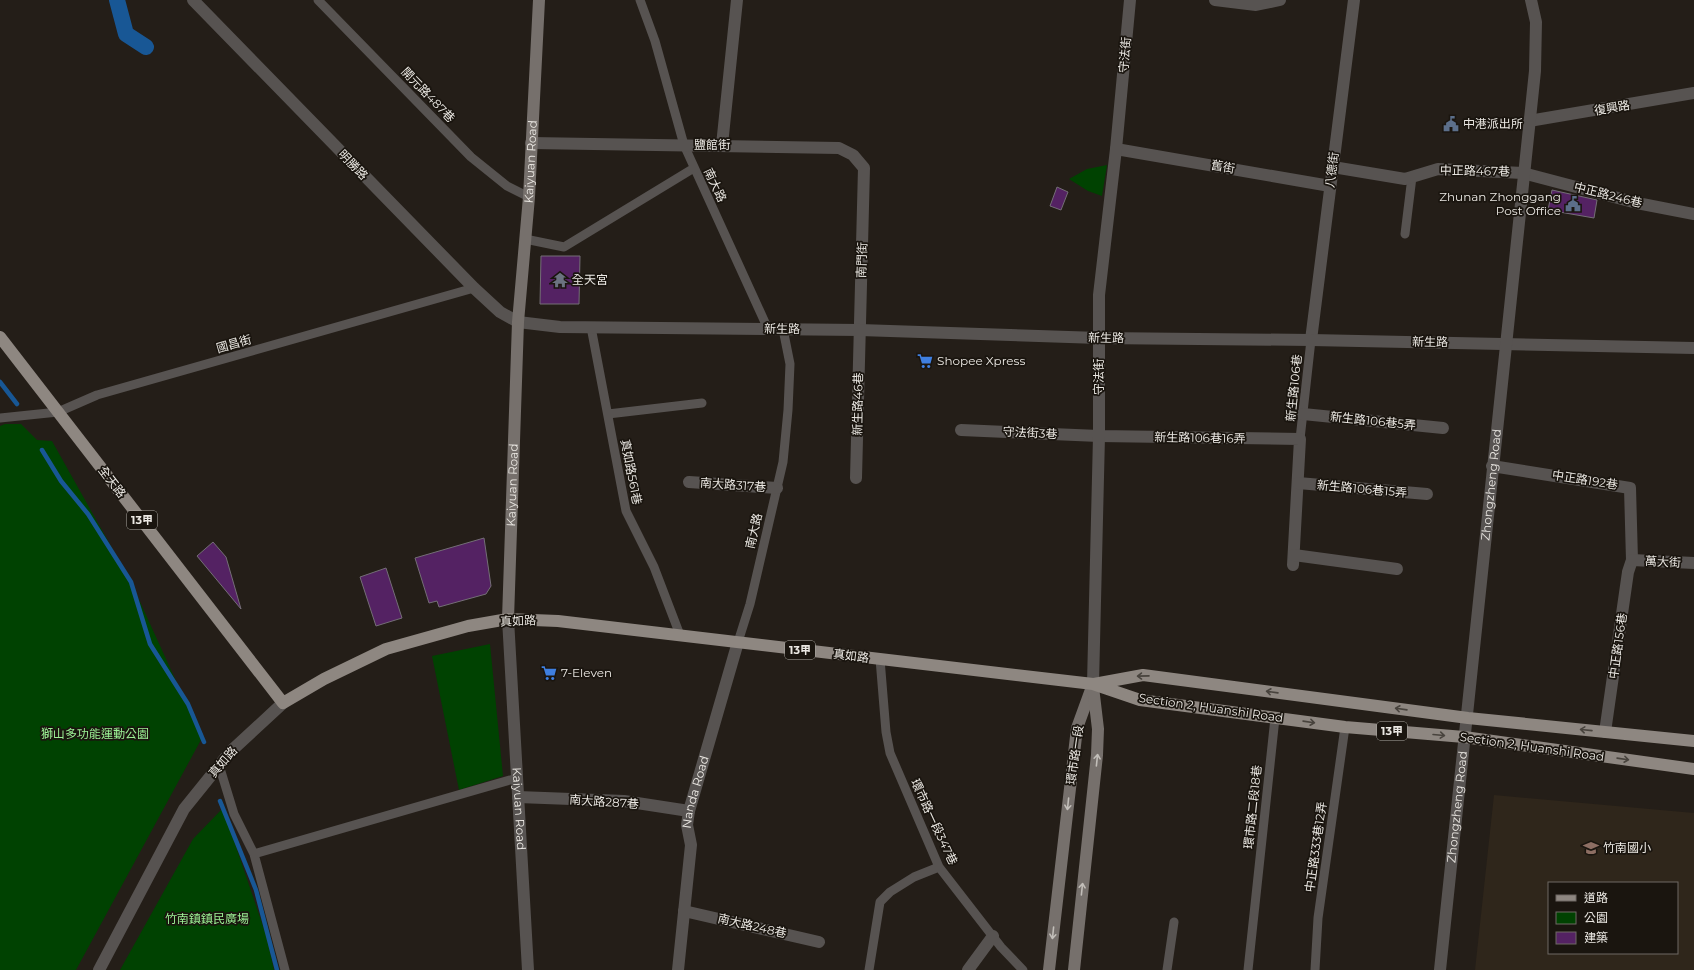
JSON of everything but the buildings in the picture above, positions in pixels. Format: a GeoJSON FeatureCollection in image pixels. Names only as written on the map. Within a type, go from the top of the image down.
{"type":"FeatureCollection","features":[{"type":"Feature","properties":{"kind":"main road","name":"Kaiyuan Road"},"geometry":{"type":"LineString","coordinates":[[508,619],[518,322],[529,197],[539,0]]}},
{"type":"Feature","properties":{"kind":"main road","name":"全天路"},"geometry":{"type":"LineString","coordinates":[[0,337],[283,703]]}},
{"type":"Feature","properties":{"kind":"main road","name":"真如路"},"geometry":{"type":"LineString","coordinates":[[283,703],[324,679],[386,650],[468,626],[508,619],[558,621],[1092,684]]}},
{"type":"Feature","properties":{"kind":"main road","name":"Section 2, Huanshi Road"},"geometry":{"type":"LineString","coordinates":[[1092,684],[1143,675],[1468,718],[1694,741]]}},
{"type":"Feature","properties":{"kind":"main road","name":"Section 2, Huanshi Road"},"geometry":{"type":"LineString","coordinates":[[1092,684],[1140,700],[1345,727],[1464,737],[1694,769]]}},
{"type":"Feature","properties":{"kind":"main road","name":"環市路一段"},"geometry":{"type":"LineString","coordinates":[[1049,970],[1077,728],[1092,684]]}},
{"type":"Feature","properties":{"kind":"main road","name":"環市路一段"},"geometry":{"type":"LineString","coordinates":[[1074,970],[1097,755],[1098,729],[1092,684]]}},
{"type":"Feature","properties":{"kind":"street"},"geometry":{"type":"LineString","coordinates":[[722,145],[737,0]]}},
{"type":"Feature","properties":{"kind":"street","name":"守法街"},"geometry":{"type":"LineString","coordinates":[[1092,684],[1099,436],[1099,295],[1116,149],[1130,0]]}},
{"type":"Feature","properties":{"kind":"street"},"geometry":{"type":"LineString","coordinates":[[1215,0],[1256,5],[1280,0]]}},
{"type":"Feature","properties":{"kind":"street","name":"八德街"},"geometry":{"type":"LineString","coordinates":[[1311,340],[1354,0]]}},
{"type":"Feature","properties":{"kind":"street","name":"Zhongzheng Road"},"geometry":{"type":"LineString","coordinates":[[1440,970],[1464,737],[1468,718],[1492,466],[1535,71],[1536,29],[1531,0]]}},
{"type":"Feature","properties":{"kind":"street","name":"明勝路"},"geometry":{"type":"LineString","coordinates":[[198,1],[474,288],[500,312],[518,322]]}},
{"type":"Feature","properties":{"kind":"street","name":"復興路"},"geometry":{"type":"LineString","coordinates":[[1529,121],[1694,93]]}},
{"type":"Feature","properties":{"kind":"street","name":"鹽館街"},"geometry":{"type":"LineString","coordinates":[[531,143],[839,148],[853,155],[864,168],[864,190]]}},
{"type":"Feature","properties":{"kind":"street","name":"舊街"},"geometry":{"type":"LineString","coordinates":[[1116,149],[1330,186]]}},
{"type":"Feature","properties":{"kind":"street","name":"中正路467巷"},"geometry":{"type":"LineString","coordinates":[[1333,168],[1405,179],[1438,169],[1524,173]]}},
{"type":"Feature","properties":{"kind":"street","name":"中正路246巷"},"geometry":{"type":"LineString","coordinates":[[1524,173],[1637,203],[1694,214]]}},
{"type":"Feature","properties":{"kind":"street","name":"南門街"},"geometry":{"type":"LineString","coordinates":[[860,330],[864,190]]}},
{"type":"Feature","properties":{"kind":"street","name":"新生路"},"geometry":{"type":"LineString","coordinates":[[518,322],[560,327],[860,330],[1099,338],[1311,340],[1694,348]]}},
{"type":"Feature","properties":{"kind":"street","name":"新生路46巷"},"geometry":{"type":"LineString","coordinates":[[856,478],[860,330]]}},
{"type":"Feature","properties":{"kind":"street","name":"新生路106巷5弄"},"geometry":{"type":"LineString","coordinates":[[1303,414],[1442,428]]}},
{"type":"Feature","properties":{"kind":"street","name":"守法街3巷"},"geometry":{"type":"LineString","coordinates":[[961,430],[1099,436]]}},
{"type":"Feature","properties":{"kind":"street","name":"新生路106巷16弄"},"geometry":{"type":"LineString","coordinates":[[1099,436],[1300,439]]}},
{"type":"Feature","properties":{"kind":"street"},"geometry":{"type":"LineString","coordinates":[[1300,439],[1294,560],[1397,569]]}},
{"type":"Feature","properties":{"kind":"street","name":"中正路192巷"},"geometry":{"type":"LineString","coordinates":[[1492,466],[1630,488],[1632,560]]}},
{"type":"Feature","properties":{"kind":"street","name":"南大路317巷"},"geometry":{"type":"LineString","coordinates":[[689,482],[777,488]]}},
{"type":"Feature","properties":{"kind":"street","name":"新生路106巷15弄"},"geometry":{"type":"LineString","coordinates":[[1298,483],[1427,494]]}},
{"type":"Feature","properties":{"kind":"street","name":"萬大街"},"geometry":{"type":"LineString","coordinates":[[1632,560],[1694,563]]}},
{"type":"Feature","properties":{"kind":"street","name":"中正路156巷"},"geometry":{"type":"LineString","coordinates":[[1606,732],[1628,572],[1632,560]]}},
{"type":"Feature","properties":{"kind":"street","name":"Kaiyuan Road"},"geometry":{"type":"LineString","coordinates":[[508,619],[528,970]]}},
{"type":"Feature","properties":{"kind":"street","name":"Nanda Road"},"geometry":{"type":"LineString","coordinates":[[678,970],[691,844],[687,825],[689,811],[738,642]]}},
{"type":"Feature","properties":{"kind":"street","name":"真如路"},"geometry":{"type":"LineString","coordinates":[[99,970],[184,809],[230,752],[283,703]]}},
{"type":"Feature","properties":{"kind":"street","name":"南大路287巷"},"geometry":{"type":"LineString","coordinates":[[518,797],[624,801],[689,811]]}},
{"type":"Feature","properties":{"kind":"street","name":"南大路248巷"},"geometry":{"type":"LineString","coordinates":[[684,911],[819,942]]}},
{"type":"Feature","properties":{"kind":"street"},"geometry":{"type":"LineString","coordinates":[[968,970],[992,936]]}},
{"type":"Feature","properties":{"kind":"lane","name":"開元路487巷"},"geometry":{"type":"LineString","coordinates":[[318,0],[471,157],[507,186],[529,197]]}},
{"type":"Feature","properties":{"kind":"lane","name":"南大路"},"geometry":{"type":"LineString","coordinates":[[640,0],[655,41],[684,146],[768,329]]}},
{"type":"Feature","properties":{"kind":"lane"},"geometry":{"type":"LineString","coordinates":[[525,239],[564,247],[694,168]]}},
{"type":"Feature","properties":{"kind":"lane"},"geometry":{"type":"LineString","coordinates":[[1405,234],[1412,176]]}},
{"type":"Feature","properties":{"kind":"lane","name":"國昌街"},"geometry":{"type":"LineString","coordinates":[[0,418],[58,412],[97,395],[474,288]]}},
{"type":"Feature","properties":{"kind":"lane","name":"真如路561巷"},"geometry":{"type":"LineString","coordinates":[[591,327],[626,511],[654,567],[680,635]]}},
{"type":"Feature","properties":{"kind":"lane","name":"南大路"},"geometry":{"type":"LineString","coordinates":[[738,642],[750,604],[783,462],[789,395],[790,364],[783,329]]}},
{"type":"Feature","properties":{"kind":"lane","name":"新生路106巷"},"geometry":{"type":"LineString","coordinates":[[1300,439],[1311,340]]}},
{"type":"Feature","properties":{"kind":"lane"},"geometry":{"type":"LineString","coordinates":[[608,414],[702,403]]}},
{"type":"Feature","properties":{"kind":"lane","name":"環市路一段347巷"},"geometry":{"type":"LineString","coordinates":[[880,659],[886,732],[890,753],[939,867],[992,936],[1023,970]]}},
{"type":"Feature","properties":{"kind":"lane","name":"環市路二段18巷"},"geometry":{"type":"LineString","coordinates":[[1248,970],[1275,718]]}},
{"type":"Feature","properties":{"kind":"lane","name":"中正路333巷12弄"},"geometry":{"type":"LineString","coordinates":[[1315,970],[1318,918],[1345,727]]}},
{"type":"Feature","properties":{"kind":"lane"},"geometry":{"type":"LineString","coordinates":[[219,765],[234,814],[254,854],[285,970]]}},
{"type":"Feature","properties":{"kind":"lane"},"geometry":{"type":"LineString","coordinates":[[254,854],[517,778]]}},
{"type":"Feature","properties":{"kind":"lane"},"geometry":{"type":"LineString","coordinates":[[869,970],[880,902],[890,892],[914,877],[939,867]]}},
{"type":"Feature","properties":{"kind":"lane"},"geometry":{"type":"LineString","coordinates":[[1167,970],[1174,922]]}},
{"type":"Feature","properties":{"kind":"shaded area","name":"竹南國小"},"geometry":{"type":"Polygon","coordinates":[[[1494,795],[1694,813],[1694,970],[1475,970],[1494,795]]]}},
{"type":"Feature","properties":{"kind":"green space"},"geometry":{"type":"Polygon","coordinates":[[[1107,165],[1102,196],[1088,191],[1069,179],[1087,169],[1107,165]]]}},
{"type":"Feature","properties":{"kind":"green space","name":"獅山多功能運動公園"},"geometry":{"type":"Polygon","coordinates":[[[5,424],[21,424],[37,440],[52,441],[131,582],[202,738],[76,970],[0,970],[0,426],[5,424]]]}},
{"type":"Feature","properties":{"kind":"green space"},"geometry":{"type":"Polygon","coordinates":[[[490,644],[503,776],[459,790],[432,656],[490,644]]]}},
{"type":"Feature","properties":{"kind":"green space","name":"竹南鎮鎮民廣場"},"geometry":{"type":"Polygon","coordinates":[[[223,808],[266,935],[274,970],[120,970],[193,839],[223,808]]]}},
{"type":"Feature","properties":{"kind":"waterway"},"geometry":{"type":"LineString","coordinates":[[117,0],[126,34],[146,47]]}},
{"type":"Feature","properties":{"kind":"waterway"},"geometry":{"type":"LineString","coordinates":[[0,382],[17,404]]}},
{"type":"Feature","properties":{"kind":"waterway"},"geometry":{"type":"LineString","coordinates":[[42,450],[61,481],[88,514],[131,582],[150,644],[188,704],[204,742]]}},
{"type":"Feature","properties":{"kind":"waterway"},"geometry":{"type":"LineString","coordinates":[[220,801],[256,890],[277,970]]}},
{"type":"Feature","properties":{"kind":"place","name":"中港派出所"},"geometry":{"type":"Point","coordinates":[1451,124]}},
{"type":"Feature","properties":{"kind":"place","name":"Zhunan Zhonggang Post Office"},"geometry":{"type":"Point","coordinates":[1573,204]}},
{"type":"Feature","properties":{"kind":"place","name":"全天宮"},"geometry":{"type":"Point","coordinates":[560,280]}},
{"type":"Feature","properties":{"kind":"place","name":"Shopee Xpress"},"geometry":{"type":"Point","coordinates":[925,361]}},
{"type":"Feature","properties":{"kind":"place","name":"7-Eleven"},"geometry":{"type":"Point","coordinates":[549,673]}},
{"type":"Feature","properties":{"kind":"place","name":"竹南國小"},"geometry":{"type":"Point","coordinates":[1591,848]}}]}
